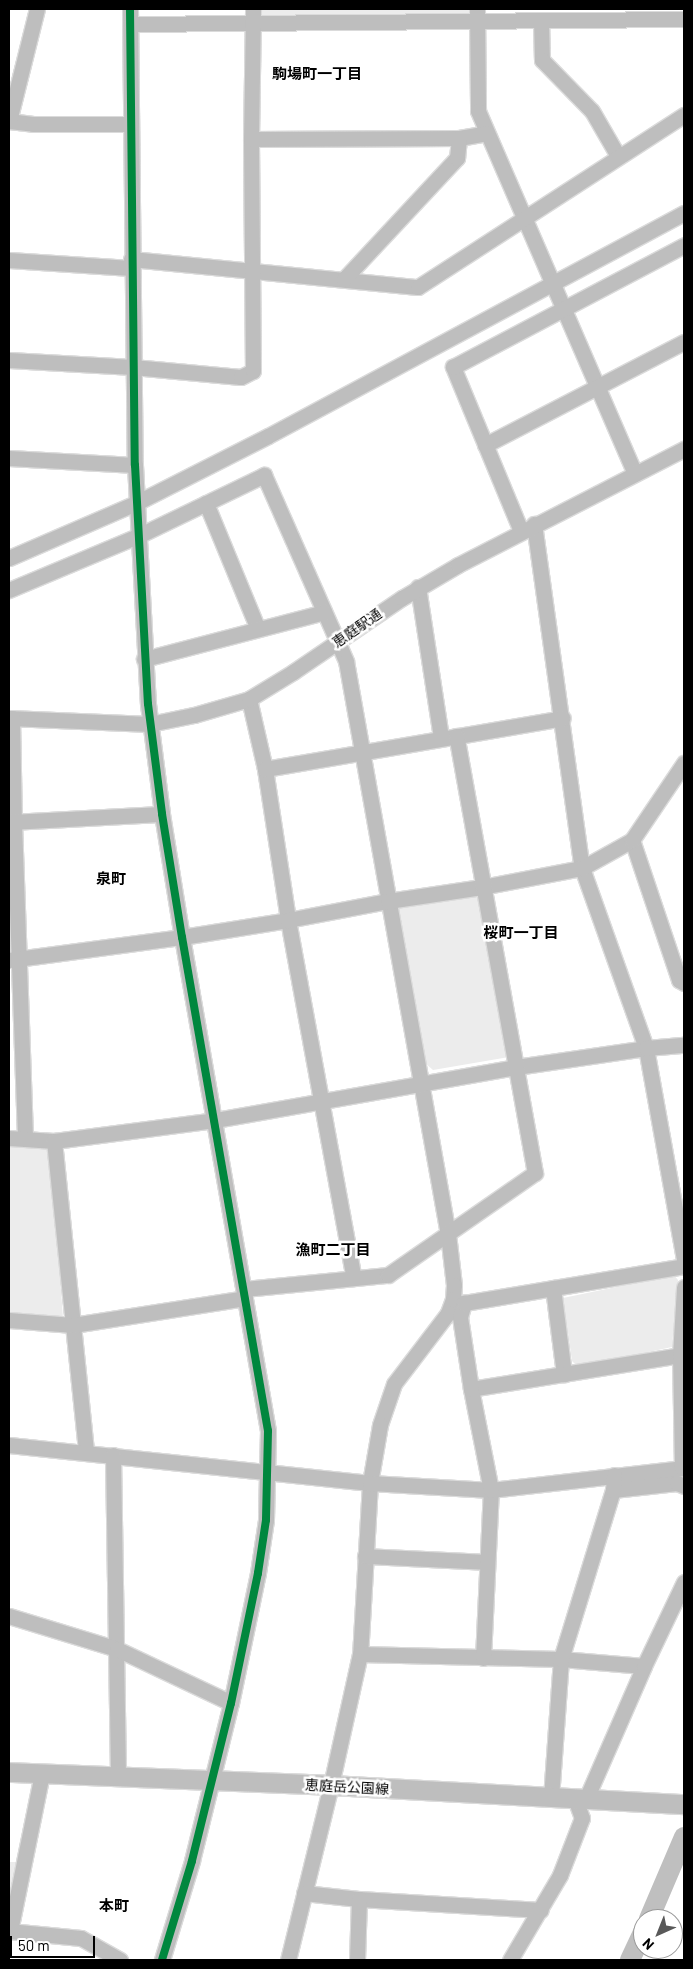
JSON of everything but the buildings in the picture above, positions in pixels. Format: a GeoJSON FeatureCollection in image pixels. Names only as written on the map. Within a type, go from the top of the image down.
{"type":"FeatureCollection","features":[{"type":"Feature","properties":{"kind":"main road","name":"恵庭岳公園線"},"geometry":{"type":"LineString","coordinates":[[9,1772],[211,1782],[331,1785],[684,1804]]}},
{"type":"Feature","properties":{"kind":"street"},"geometry":{"type":"LineString","coordinates":[[38,9],[9,121],[33,124],[131,124]]}},
{"type":"Feature","properties":{"kind":"street"},"geometry":{"type":"LineString","coordinates":[[478,14],[478,111],[635,474]]}},
{"type":"Feature","properties":{"kind":"street"},"geometry":{"type":"LineString","coordinates":[[162,1960],[192,1861],[231,1703],[258,1573],[266,1520],[268,1431],[182,937],[162,814],[150,724],[144,659],[140,535],[136,502],[135,465],[131,263],[131,16],[478,14],[541,20],[684,20]]}},
{"type":"Feature","properties":{"kind":"street"},"geometry":{"type":"LineString","coordinates":[[9,360],[133,367],[241,377],[253,371],[253,15]]}},
{"type":"Feature","properties":{"kind":"street"},"geometry":{"type":"LineString","coordinates":[[541,20],[542,60],[592,111],[618,156]]}},
{"type":"Feature","properties":{"kind":"street"},"geometry":{"type":"LineString","coordinates":[[9,260],[254,269],[418,287],[684,115]]}},
{"type":"Feature","properties":{"kind":"street"},"geometry":{"type":"LineString","coordinates":[[252,139],[459,138],[486,133]]}},
{"type":"Feature","properties":{"kind":"street"},"geometry":{"type":"LineString","coordinates":[[344,278],[457,158],[459,138]]}},
{"type":"Feature","properties":{"kind":"street"},"geometry":{"type":"LineString","coordinates":[[9,558],[136,502],[268,436],[684,213]]}},
{"type":"Feature","properties":{"kind":"street"},"geometry":{"type":"LineString","coordinates":[[684,245],[453,367],[485,445],[528,528],[563,718],[582,868],[646,1048],[684,1259]]}},
{"type":"Feature","properties":{"kind":"street"},"geometry":{"type":"LineString","coordinates":[[485,445],[684,342]]}},
{"type":"Feature","properties":{"kind":"street","name":"恵庭駅通"},"geometry":{"type":"LineString","coordinates":[[10,718],[150,724],[202,713],[249,699],[294,672],[418,588],[528,528],[684,448]]}},
{"type":"Feature","properties":{"kind":"street"},"geometry":{"type":"LineString","coordinates":[[9,458],[135,465]]}},
{"type":"Feature","properties":{"kind":"street"},"geometry":{"type":"LineString","coordinates":[[9,590],[140,535],[264,475],[346,661],[448,1234],[454,1284],[453,1298],[448,1313],[394,1384],[380,1425],[370,1483],[360,1654],[331,1785],[288,1960]]}},
{"type":"Feature","properties":{"kind":"street"},"geometry":{"type":"LineString","coordinates":[[206,503],[258,629]]}},
{"type":"Feature","properties":{"kind":"street"},"geometry":{"type":"LineString","coordinates":[[9,1320],[73,1324],[244,1294],[388,1275],[535,1173],[482,887],[448,737],[418,588]]}},
{"type":"Feature","properties":{"kind":"street"},"geometry":{"type":"LineString","coordinates":[[144,659],[324,612]]}},
{"type":"Feature","properties":{"kind":"street"},"geometry":{"type":"LineString","coordinates":[[249,699],[265,769],[288,920],[354,1278]]}},
{"type":"Feature","properties":{"kind":"street"},"geometry":{"type":"LineString","coordinates":[[10,718],[14,960],[25,1139]]}},
{"type":"Feature","properties":{"kind":"street"},"geometry":{"type":"LineString","coordinates":[[265,769],[563,718]]}},
{"type":"Feature","properties":{"kind":"street"},"geometry":{"type":"LineString","coordinates":[[14,960],[182,937],[288,920],[582,868],[632,840],[684,763]]}},
{"type":"Feature","properties":{"kind":"street"},"geometry":{"type":"LineString","coordinates":[[11,822],[162,814]]}},
{"type":"Feature","properties":{"kind":"street"},"geometry":{"type":"LineString","coordinates":[[632,840],[679,980],[684,983]]}},
{"type":"Feature","properties":{"kind":"street"},"geometry":{"type":"LineString","coordinates":[[9,1138],[54,1141],[215,1120],[516,1067],[646,1048],[684,1045]]}},
{"type":"Feature","properties":{"kind":"street"},"geometry":{"type":"LineString","coordinates":[[54,1141],[86,1452]]}},
{"type":"Feature","properties":{"kind":"street"},"geometry":{"type":"LineString","coordinates":[[483,1658],[486,1562],[491,1490],[471,1389],[460,1317],[464,1303],[684,1266]]}},
{"type":"Feature","properties":{"kind":"street"},"geometry":{"type":"LineString","coordinates":[[553,1288],[564,1374]]}},
{"type":"Feature","properties":{"kind":"street"},"geometry":{"type":"LineString","coordinates":[[614,1482],[683,1468],[680,1355],[684,1288]]}},
{"type":"Feature","properties":{"kind":"street"},"geometry":{"type":"LineString","coordinates":[[471,1389],[680,1355]]}},
{"type":"Feature","properties":{"kind":"street"},"geometry":{"type":"LineString","coordinates":[[9,1445],[370,1483],[491,1490],[614,1482],[677,1483],[684,1486]]}},
{"type":"Feature","properties":{"kind":"street"},"geometry":{"type":"LineString","coordinates":[[113,1455],[118,1776]]}},
{"type":"Feature","properties":{"kind":"street"},"geometry":{"type":"LineString","coordinates":[[552,1798],[561,1659],[614,1482]]}},
{"type":"Feature","properties":{"kind":"street"},"geometry":{"type":"LineString","coordinates":[[365,1556],[486,1562]]}},
{"type":"Feature","properties":{"kind":"street"},"geometry":{"type":"LineString","coordinates":[[510,1960],[560,1875],[582,1818],[581,1799],[684,1582]]}},
{"type":"Feature","properties":{"kind":"street"},"geometry":{"type":"LineString","coordinates":[[9,1616],[117,1649],[231,1703]]}},
{"type":"Feature","properties":{"kind":"street"},"geometry":{"type":"LineString","coordinates":[[360,1654],[561,1659],[644,1666]]}},
{"type":"Feature","properties":{"kind":"street"},"geometry":{"type":"LineString","coordinates":[[42,1774],[9,1931],[81,1938],[120,1960]]}},
{"type":"Feature","properties":{"kind":"street"},"geometry":{"type":"LineString","coordinates":[[304,1893],[359,1899],[541,1910]]}},
{"type":"Feature","properties":{"kind":"street"},"geometry":{"type":"LineString","coordinates":[[356,1960],[359,1899]]}},
{"type":"Feature","properties":{"kind":"shaded area"},"geometry":{"type":"Polygon","coordinates":[[[260,9],[472,9],[468,15],[263,16],[260,14],[260,9]]]}},
{"type":"Feature","properties":{"kind":"shaded area"},"geometry":{"type":"Polygon","coordinates":[[[480,891],[509,1057],[433,1070],[425,1063],[396,909],[480,891]]]}},
{"type":"Feature","properties":{"kind":"shaded area"},"geometry":{"type":"Polygon","coordinates":[[[9,1144],[51,1147],[63,1318],[9,1314],[9,1144]]]}},
{"type":"Feature","properties":{"kind":"shaded area"},"geometry":{"type":"Polygon","coordinates":[[[674,1275],[678,1280],[672,1347],[578,1367],[572,1361],[563,1298],[674,1275]]]}},
{"type":"Feature","properties":{"kind":"shaded area"},"geometry":{"type":"Polygon","coordinates":[[[9,1862],[18,1862],[9,1916],[9,1862]]]}},
{"type":"Feature","properties":{"kind":"waterway"},"geometry":{"type":"LineString","coordinates":[[653,1909],[684,1837]]}},
{"type":"Feature","properties":{"kind":"waterway"},"geometry":{"type":"LineString","coordinates":[[630,1960],[633,1954]]}},
{"type":"Feature","properties":{"kind":"cycle path"},"geometry":{"type":"LineString","coordinates":[[130,9],[135,465],[148,704],[162,814],[182,937],[268,1431],[266,1520],[258,1573],[231,1703],[192,1861],[162,1960]]}},
{"type":"Feature","properties":{"kind":"district","name":"駒場町一丁目"},"geometry":{"type":"Point","coordinates":[317,74]}},
{"type":"Feature","properties":{"kind":"district","name":"泉町"},"geometry":{"type":"Point","coordinates":[111,879]}},
{"type":"Feature","properties":{"kind":"district","name":"桜町一丁目"},"geometry":{"type":"Point","coordinates":[521,933]}},
{"type":"Feature","properties":{"kind":"district","name":"漁町二丁目"},"geometry":{"type":"Point","coordinates":[333,1250]}},
{"type":"Feature","properties":{"kind":"district","name":"本町"},"geometry":{"type":"Point","coordinates":[114,1906]}}]}
